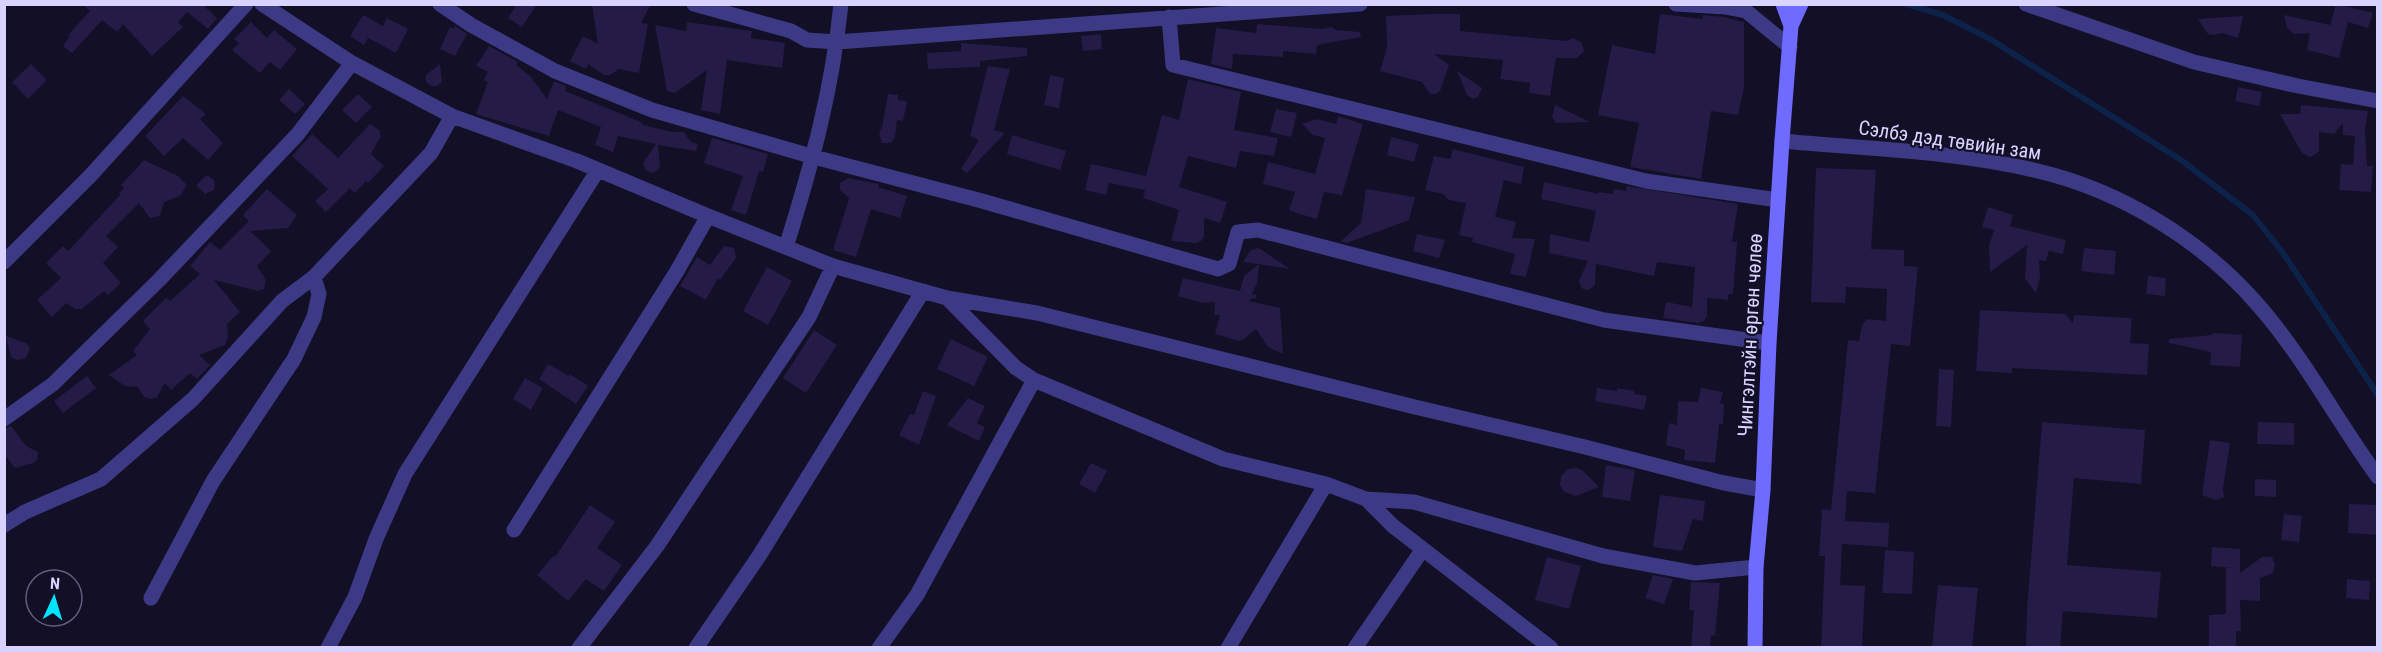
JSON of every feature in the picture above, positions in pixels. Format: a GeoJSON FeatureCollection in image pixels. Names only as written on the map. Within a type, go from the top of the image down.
{"type":"FeatureCollection","features":[{"type":"Feature","properties":{"kind":"main road","name":"Чингэлтэйн өргөн чөлөө"},"geometry":{"type":"LineString","coordinates":[[1755,648],[1756,567],[1763,490],[1769,343],[1791,26],[1783,6]]}},
{"type":"Feature","properties":{"kind":"main road","name":"Чингэлтэйн өргөн чөлөө"},"geometry":{"type":"LineString","coordinates":[[1791,26],[1801,7]]}},
{"type":"Feature","properties":{"kind":"street"},"geometry":{"type":"LineString","coordinates":[[4,262],[91,175],[246,4]]}},
{"type":"Feature","properties":{"kind":"street"},"geometry":{"type":"LineString","coordinates":[[262,4],[352,63],[452,116],[598,170],[833,266],[947,298],[1037,313],[1724,483],[1763,490]]}},
{"type":"Feature","properties":{"kind":"street"},"geometry":{"type":"LineString","coordinates":[[440,4],[471,25],[555,71],[652,110],[1218,269],[1229,264],[1238,232],[1258,230],[1604,320],[1769,343]]}},
{"type":"Feature","properties":{"kind":"street"},"geometry":{"type":"LineString","coordinates":[[694,4],[791,31],[807,40],[837,42],[1360,4]]}},
{"type":"Feature","properties":{"kind":"street"},"geometry":{"type":"LineString","coordinates":[[786,247],[814,156],[837,42],[841,4]]}},
{"type":"Feature","properties":{"kind":"street"},"geometry":{"type":"LineString","coordinates":[[1676,4],[1725,6],[1746,11],[1790,47]]}},
{"type":"Feature","properties":{"kind":"street"},"geometry":{"type":"LineString","coordinates":[[2026,4],[2194,62],[2298,86],[2378,101]]}},
{"type":"Feature","properties":{"kind":"street"},"geometry":{"type":"LineString","coordinates":[[1169,17],[1173,65],[1646,181],[1778,200]]}},
{"type":"Feature","properties":{"kind":"street"},"geometry":{"type":"LineString","coordinates":[[4,419],[53,384],[159,280],[297,135],[352,63]]}},
{"type":"Feature","properties":{"kind":"street"},"geometry":{"type":"LineString","coordinates":[[4,525],[25,512],[101,478],[193,399],[282,301],[314,277],[431,153],[452,116]]}},
{"type":"Feature","properties":{"kind":"street","name":"Сэлбэ дэд төвийн зам"},"geometry":{"type":"LineString","coordinates":[[1782,141],[1942,155],[2015,166],[2080,184],[2138,210],[2169,229],[2219,266],[2259,306],[2288,342],[2378,477]]}},
{"type":"Feature","properties":{"kind":"street"},"geometry":{"type":"LineString","coordinates":[[328,648],[355,597],[376,539],[405,474],[598,170]]}},
{"type":"Feature","properties":{"kind":"street"},"geometry":{"type":"LineString","coordinates":[[514,530],[677,271],[708,216]]}},
{"type":"Feature","properties":{"kind":"street"},"geometry":{"type":"LineString","coordinates":[[579,648],[657,546],[808,317],[833,266]]}},
{"type":"Feature","properties":{"kind":"street"},"geometry":{"type":"LineString","coordinates":[[151,598],[213,481],[294,359],[314,317],[319,294],[314,277]]}},
{"type":"Feature","properties":{"kind":"street"},"geometry":{"type":"LineString","coordinates":[[696,648],[759,556],[923,291]]}},
{"type":"Feature","properties":{"kind":"street"},"geometry":{"type":"LineString","coordinates":[[947,298],[1016,368],[1035,380],[1223,459],[1326,484],[1366,499],[1414,502],[1603,556],[1695,573],[1756,567]]}},
{"type":"Feature","properties":{"kind":"street"},"geometry":{"type":"LineString","coordinates":[[879,648],[917,595],[1035,380]]}},
{"type":"Feature","properties":{"kind":"street"},"geometry":{"type":"LineString","coordinates":[[1228,648],[1326,484]]}},
{"type":"Feature","properties":{"kind":"street"},"geometry":{"type":"LineString","coordinates":[[1366,499],[1393,526],[1551,648]]}},
{"type":"Feature","properties":{"kind":"street"},"geometry":{"type":"LineString","coordinates":[[1355,648],[1423,549]]}},
{"type":"Feature","properties":{"kind":"building"},"geometry":{"type":"Polygon","coordinates":[[[82,4],[202,4],[217,18],[208,29],[187,12],[178,22],[183,27],[152,56],[123,24],[117,32],[102,20],[72,53],[63,46],[70,36],[68,35],[90,11],[82,4]]]}},
{"type":"Feature","properties":{"kind":"building"},"geometry":{"type":"Polygon","coordinates":[[[517,4],[537,4],[522,27],[508,18],[517,4]]]}},
{"type":"Feature","properties":{"kind":"building"},"geometry":{"type":"Polygon","coordinates":[[[592,4],[651,4],[641,23],[648,24],[639,73],[619,69],[610,75],[604,75],[588,64],[586,69],[570,61],[583,36],[598,44],[592,4]]]}},
{"type":"Feature","properties":{"kind":"building"},"geometry":{"type":"Polygon","coordinates":[[[2336,4],[2373,13],[2368,28],[2348,22],[2339,58],[2307,50],[2310,33],[2294,34],[2287,28],[2284,15],[2330,25],[2336,4]]]}},
{"type":"Feature","properties":{"kind":"building"},"geometry":{"type":"Polygon","coordinates":[[[1460,14],[1460,31],[1566,41],[1573,38],[1582,43],[1584,51],[1577,58],[1556,58],[1550,96],[1529,93],[1530,83],[1500,79],[1503,60],[1434,54],[1449,65],[1440,91],[1430,94],[1422,82],[1380,71],[1387,47],[1386,16],[1460,14]]]}},
{"type":"Feature","properties":{"kind":"building"},"geometry":{"type":"Polygon","coordinates":[[[1660,14],[1703,19],[1703,15],[1724,17],[1744,22],[1744,87],[1738,115],[1711,111],[1701,179],[1630,167],[1639,123],[1598,115],[1612,45],[1655,54],[1660,14]]]}},
{"type":"Feature","properties":{"kind":"building"},"geometry":{"type":"Polygon","coordinates":[[[363,15],[383,26],[387,18],[408,29],[396,53],[368,38],[364,45],[350,36],[363,15]]]}},
{"type":"Feature","properties":{"kind":"building"},"geometry":{"type":"Polygon","coordinates":[[[2243,16],[2238,38],[2222,33],[2208,34],[2198,19],[2243,16]]]}},
{"type":"Feature","properties":{"kind":"building"},"geometry":{"type":"Polygon","coordinates":[[[251,22],[267,38],[274,30],[297,49],[280,70],[270,62],[260,73],[232,50],[239,43],[234,39],[251,22]]]}},
{"type":"Feature","properties":{"kind":"building"},"geometry":{"type":"Polygon","coordinates":[[[687,22],[752,31],[751,38],[785,43],[782,68],[727,60],[720,114],[701,110],[707,70],[675,93],[667,91],[655,25],[686,31],[687,22]]]}},
{"type":"Feature","properties":{"kind":"building"},"geometry":{"type":"Polygon","coordinates":[[[1257,24],[1323,29],[1331,27],[1336,30],[1360,32],[1361,37],[1317,45],[1316,54],[1283,51],[1283,57],[1233,54],[1232,69],[1211,64],[1216,28],[1256,33],[1257,24]]]}},
{"type":"Feature","properties":{"kind":"building"},"geometry":{"type":"Polygon","coordinates":[[[455,26],[467,34],[455,56],[440,49],[450,27],[453,29],[455,26]]]}},
{"type":"Feature","properties":{"kind":"building"},"geometry":{"type":"Polygon","coordinates":[[[1101,34],[1102,49],[1083,51],[1081,36],[1101,34]]]}},
{"type":"Feature","properties":{"kind":"building"},"geometry":{"type":"Polygon","coordinates":[[[961,43],[1027,48],[1027,56],[980,61],[980,67],[928,69],[927,53],[961,51],[961,43]]]}},
{"type":"Feature","properties":{"kind":"building"},"geometry":{"type":"Polygon","coordinates":[[[489,46],[518,62],[516,65],[531,77],[547,99],[554,81],[566,86],[565,91],[641,122],[643,125],[672,132],[684,132],[690,141],[698,145],[696,151],[658,145],[660,167],[651,173],[646,170],[643,163],[656,144],[618,136],[613,152],[595,145],[601,127],[558,110],[549,136],[476,114],[488,82],[484,80],[488,72],[476,66],[489,46]]]}},
{"type":"Feature","properties":{"kind":"building"},"geometry":{"type":"Polygon","coordinates":[[[31,64],[47,80],[28,99],[12,82],[31,64]]]}},
{"type":"Feature","properties":{"kind":"building"},"geometry":{"type":"Polygon","coordinates":[[[440,64],[442,82],[437,86],[431,86],[426,82],[426,75],[440,64]]]}},
{"type":"Feature","properties":{"kind":"building"},"geometry":{"type":"Polygon","coordinates":[[[988,66],[1010,69],[994,130],[1005,133],[967,173],[961,169],[979,140],[970,136],[988,66]]]}},
{"type":"Feature","properties":{"kind":"building"},"geometry":{"type":"Polygon","coordinates":[[[1457,71],[1482,88],[1478,97],[1473,99],[1467,95],[1457,71]]]}},
{"type":"Feature","properties":{"kind":"building"},"geometry":{"type":"Polygon","coordinates":[[[1050,75],[1064,78],[1059,108],[1044,105],[1050,75]]]}},
{"type":"Feature","properties":{"kind":"building"},"geometry":{"type":"Polygon","coordinates":[[[1188,79],[1241,92],[1234,130],[1278,138],[1274,156],[1240,151],[1236,168],[1188,156],[1179,187],[1227,202],[1220,223],[1204,218],[1204,236],[1196,243],[1171,241],[1179,210],[1143,198],[1145,190],[1109,183],[1106,195],[1085,190],[1091,164],[1146,176],[1162,115],[1179,120],[1188,79]]]}},
{"type":"Feature","properties":{"kind":"building"},"geometry":{"type":"Polygon","coordinates":[[[2238,87],[2262,92],[2259,106],[2235,101],[2238,87]]]}},
{"type":"Feature","properties":{"kind":"building"},"geometry":{"type":"Polygon","coordinates":[[[289,89],[305,104],[295,114],[279,100],[289,89]]]}},
{"type":"Feature","properties":{"kind":"building"},"geometry":{"type":"Polygon","coordinates":[[[358,94],[372,107],[356,123],[342,110],[358,94]]]}},
{"type":"Feature","properties":{"kind":"building"},"geometry":{"type":"Polygon","coordinates":[[[888,94],[898,95],[898,100],[907,101],[903,121],[897,120],[895,137],[892,142],[882,143],[879,133],[888,94]]]}},
{"type":"Feature","properties":{"kind":"building"},"geometry":{"type":"Polygon","coordinates":[[[183,96],[206,114],[200,119],[223,143],[208,160],[183,138],[164,156],[145,136],[183,96]]]}},
{"type":"Feature","properties":{"kind":"building"},"geometry":{"type":"Polygon","coordinates":[[[1555,105],[1590,122],[1556,123],[1552,117],[1555,105]]]}},
{"type":"Feature","properties":{"kind":"building"},"geometry":{"type":"Polygon","coordinates":[[[2301,105],[2368,111],[2365,129],[2367,166],[2373,166],[2371,192],[2339,190],[2341,164],[2353,165],[2355,136],[2343,135],[2343,123],[2334,134],[2319,132],[2319,151],[2316,154],[2310,157],[2302,153],[2280,114],[2300,114],[2301,105]]]}},
{"type":"Feature","properties":{"kind":"building"},"geometry":{"type":"Polygon","coordinates":[[[1276,109],[1297,113],[1291,137],[1270,132],[1276,109]]]}},
{"type":"Feature","properties":{"kind":"building"},"geometry":{"type":"Polygon","coordinates":[[[1338,116],[1363,124],[1342,195],[1324,192],[1317,219],[1289,210],[1295,192],[1263,184],[1268,162],[1315,174],[1325,138],[1313,135],[1302,124],[1317,119],[1336,124],[1338,116]]]}},
{"type":"Feature","properties":{"kind":"building"},"geometry":{"type":"Polygon","coordinates":[[[370,124],[379,130],[381,136],[371,154],[384,166],[355,193],[350,188],[326,212],[315,201],[328,189],[292,156],[312,134],[338,158],[370,124]]]}},
{"type":"Feature","properties":{"kind":"building"},"geometry":{"type":"Polygon","coordinates":[[[1012,135],[1066,151],[1060,170],[1007,154],[1012,135]]]}},
{"type":"Feature","properties":{"kind":"building"},"geometry":{"type":"Polygon","coordinates":[[[1391,137],[1419,144],[1414,162],[1387,155],[1391,137]]]}},
{"type":"Feature","properties":{"kind":"building"},"geometry":{"type":"Polygon","coordinates":[[[712,138],[768,154],[763,172],[759,171],[746,215],[731,210],[743,176],[704,163],[712,138]]]}},
{"type":"Feature","properties":{"kind":"building"},"geometry":{"type":"Polygon","coordinates":[[[1453,149],[1524,167],[1521,184],[1504,180],[1495,217],[1516,222],[1512,238],[1535,239],[1526,277],[1510,274],[1515,254],[1472,242],[1473,238],[1459,235],[1466,203],[1449,200],[1443,194],[1425,190],[1434,156],[1450,159],[1453,149]]]}},
{"type":"Feature","properties":{"kind":"building"},"geometry":{"type":"Polygon","coordinates":[[[144,160],[178,176],[187,185],[180,196],[164,202],[160,216],[150,218],[139,203],[106,236],[118,247],[103,263],[121,283],[108,295],[104,291],[82,309],[75,309],[66,303],[52,317],[37,300],[61,278],[46,263],[63,246],[68,251],[121,194],[119,193],[124,188],[121,185],[144,160]]]}},
{"type":"Feature","properties":{"kind":"building"},"geometry":{"type":"Polygon","coordinates":[[[1816,168],[1876,170],[1871,249],[1904,250],[1904,266],[1918,267],[1910,346],[1891,344],[1875,493],[1847,491],[1845,521],[1889,523],[1888,547],[1842,544],[1840,585],[1865,586],[1862,648],[1821,648],[1825,556],[1819,556],[1822,509],[1831,510],[1848,340],[1859,341],[1862,325],[1867,319],[1886,321],[1887,289],[1846,287],[1845,303],[1811,302],[1816,168]]]}},
{"type":"Feature","properties":{"kind":"building"},"geometry":{"type":"Polygon","coordinates":[[[207,175],[214,180],[215,186],[214,190],[205,194],[196,185],[207,175]]]}},
{"type":"Feature","properties":{"kind":"building"},"geometry":{"type":"Polygon","coordinates":[[[848,178],[879,184],[878,187],[907,196],[900,218],[871,209],[856,257],[833,250],[849,198],[840,190],[840,183],[848,178]]]}},
{"type":"Feature","properties":{"kind":"building"},"geometry":{"type":"Polygon","coordinates":[[[1544,182],[1599,194],[1599,192],[1613,194],[1614,189],[1626,191],[1627,186],[1738,204],[1732,242],[1737,242],[1733,294],[1728,294],[1728,300],[1707,298],[1707,316],[1704,321],[1698,323],[1663,318],[1666,302],[1692,307],[1695,267],[1657,262],[1654,276],[1596,264],[1595,285],[1589,290],[1583,289],[1579,280],[1588,261],[1549,253],[1550,234],[1589,242],[1596,211],[1541,199],[1544,182]]]}},
{"type":"Feature","properties":{"kind":"building"},"geometry":{"type":"Polygon","coordinates":[[[267,189],[297,215],[288,228],[250,231],[271,251],[257,266],[266,280],[264,289],[258,291],[214,280],[240,312],[227,324],[228,337],[225,345],[199,355],[210,365],[197,379],[190,373],[171,390],[165,383],[157,397],[151,399],[144,397],[138,387],[125,386],[109,375],[137,355],[133,351],[150,329],[143,321],[166,298],[170,301],[200,274],[190,266],[210,242],[220,250],[249,221],[243,215],[267,189]]]}},
{"type":"Feature","properties":{"kind":"building"},"geometry":{"type":"Polygon","coordinates":[[[1366,189],[1415,197],[1409,220],[1347,243],[1341,241],[1361,223],[1366,189]]]}},
{"type":"Feature","properties":{"kind":"building"},"geometry":{"type":"Polygon","coordinates":[[[1988,207],[2013,215],[2010,226],[2066,240],[2063,254],[2049,251],[2046,261],[2039,260],[2040,278],[2036,293],[2025,279],[2027,245],[1990,272],[1989,245],[1994,230],[1982,227],[1988,207]]]}},
{"type":"Feature","properties":{"kind":"building"},"geometry":{"type":"Polygon","coordinates":[[[1417,234],[1445,240],[1439,258],[1413,251],[1417,234]]]}},
{"type":"Feature","properties":{"kind":"building"},"geometry":{"type":"Polygon","coordinates":[[[724,246],[734,248],[736,258],[720,280],[718,278],[706,300],[680,286],[697,257],[710,265],[724,246]]]}},
{"type":"Feature","properties":{"kind":"building"},"geometry":{"type":"Polygon","coordinates":[[[1257,248],[1290,269],[1243,262],[1250,251],[1257,248]]]}},
{"type":"Feature","properties":{"kind":"building"},"geometry":{"type":"Polygon","coordinates":[[[2084,248],[2116,251],[2114,275],[2081,271],[2084,248]]]}},
{"type":"Feature","properties":{"kind":"building"},"geometry":{"type":"Polygon","coordinates":[[[1259,264],[1257,283],[1252,294],[1256,295],[1256,298],[1249,301],[1280,308],[1283,354],[1268,347],[1256,329],[1239,341],[1215,334],[1220,315],[1214,315],[1215,302],[1203,303],[1178,296],[1183,278],[1240,291],[1244,276],[1259,264]]]}},
{"type":"Feature","properties":{"kind":"building"},"geometry":{"type":"Polygon","coordinates":[[[767,267],[792,281],[768,325],[743,311],[767,267]]]}},
{"type":"Feature","properties":{"kind":"building"},"geometry":{"type":"Polygon","coordinates":[[[2148,276],[2166,278],[2165,296],[2146,294],[2148,276]]]}},
{"type":"Feature","properties":{"kind":"building"},"geometry":{"type":"Polygon","coordinates":[[[1980,310],[2065,314],[2073,323],[2074,315],[2132,318],[2130,343],[2149,344],[2147,375],[2012,368],[2012,373],[1976,371],[1980,310]]]}},
{"type":"Feature","properties":{"kind":"building"},"geometry":{"type":"Polygon","coordinates":[[[814,330],[837,345],[806,393],[783,378],[814,330]]]}},
{"type":"Feature","properties":{"kind":"building"},"geometry":{"type":"Polygon","coordinates":[[[2213,333],[2242,335],[2240,367],[2210,365],[2211,352],[2169,343],[2169,339],[2212,335],[2213,333]]]}},
{"type":"Feature","properties":{"kind":"building"},"geometry":{"type":"Polygon","coordinates":[[[6,336],[26,343],[30,348],[26,358],[17,360],[11,357],[6,336]]]}},
{"type":"Feature","properties":{"kind":"building"},"geometry":{"type":"Polygon","coordinates":[[[951,339],[988,357],[974,386],[937,369],[951,339]]]}},
{"type":"Feature","properties":{"kind":"building"},"geometry":{"type":"Polygon","coordinates":[[[548,364],[569,376],[570,374],[588,386],[576,404],[539,379],[548,364]]]}},
{"type":"Feature","properties":{"kind":"building"},"geometry":{"type":"Polygon","coordinates":[[[1939,369],[1954,370],[1951,427],[1936,426],[1939,369]]]}},
{"type":"Feature","properties":{"kind":"building"},"geometry":{"type":"Polygon","coordinates":[[[87,376],[96,388],[63,413],[54,401],[87,376]]]}},
{"type":"Feature","properties":{"kind":"building"},"geometry":{"type":"Polygon","coordinates":[[[525,378],[543,388],[531,410],[513,399],[525,378]]]}},
{"type":"Feature","properties":{"kind":"building"},"geometry":{"type":"Polygon","coordinates":[[[1597,388],[1617,391],[1617,388],[1647,396],[1644,410],[1595,401],[1597,388]]]}},
{"type":"Feature","properties":{"kind":"building"},"geometry":{"type":"Polygon","coordinates":[[[1701,388],[1723,392],[1720,403],[1724,404],[1723,424],[1719,424],[1715,463],[1684,460],[1685,450],[1666,445],[1669,423],[1677,425],[1678,401],[1698,402],[1701,388]]]}},
{"type":"Feature","properties":{"kind":"building"},"geometry":{"type":"Polygon","coordinates":[[[923,391],[936,396],[919,445],[899,435],[910,414],[914,415],[923,391]]]}},
{"type":"Feature","properties":{"kind":"building"},"geometry":{"type":"Polygon","coordinates":[[[968,398],[985,406],[977,423],[985,427],[979,441],[947,425],[968,398]]]}},
{"type":"Feature","properties":{"kind":"building"},"geometry":{"type":"Polygon","coordinates":[[[2042,422],[2145,430],[2141,484],[2074,478],[2067,565],[2161,572],[2157,618],[2063,611],[2060,648],[2026,648],[2042,422]]]}},
{"type":"Feature","properties":{"kind":"building"},"geometry":{"type":"Polygon","coordinates":[[[2258,422],[2294,423],[2294,445],[2257,444],[2258,422]]]}},
{"type":"Feature","properties":{"kind":"building"},"geometry":{"type":"Polygon","coordinates":[[[11,426],[26,446],[38,452],[37,460],[33,463],[15,468],[4,454],[4,429],[11,426]]]}},
{"type":"Feature","properties":{"kind":"building"},"geometry":{"type":"Polygon","coordinates":[[[2210,440],[2230,443],[2223,488],[2224,497],[2216,500],[2202,495],[2210,440]]]}},
{"type":"Feature","properties":{"kind":"building"},"geometry":{"type":"Polygon","coordinates":[[[1091,463],[1107,471],[1095,493],[1079,484],[1091,463]]]}},
{"type":"Feature","properties":{"kind":"building"},"geometry":{"type":"Polygon","coordinates":[[[1606,465],[1635,470],[1630,501],[1602,497],[1606,465]]]}},
{"type":"Feature","properties":{"kind":"building"},"geometry":{"type":"Polygon","coordinates":[[[1577,468],[1599,487],[1576,496],[1564,492],[1560,485],[1561,476],[1568,469],[1577,468]]]}},
{"type":"Feature","properties":{"kind":"building"},"geometry":{"type":"Polygon","coordinates":[[[2255,479],[2276,480],[2276,497],[2255,496],[2255,479]]]}},
{"type":"Feature","properties":{"kind":"building"},"geometry":{"type":"Polygon","coordinates":[[[1660,495],[1705,501],[1703,521],[1693,519],[1682,551],[1653,547],[1660,495]]]}},
{"type":"Feature","properties":{"kind":"building"},"geometry":{"type":"Polygon","coordinates":[[[2349,504],[2378,505],[2378,535],[2348,533],[2349,504]]]}},
{"type":"Feature","properties":{"kind":"building"},"geometry":{"type":"Polygon","coordinates":[[[590,505],[615,522],[597,548],[622,565],[604,591],[586,579],[568,601],[537,575],[554,555],[555,557],[590,505]]]}},
{"type":"Feature","properties":{"kind":"building"},"geometry":{"type":"Polygon","coordinates":[[[2284,514],[2302,516],[2299,542],[2281,540],[2284,514]]]}},
{"type":"Feature","properties":{"kind":"building"},"geometry":{"type":"Polygon","coordinates":[[[2212,547],[2240,549],[2240,573],[2262,557],[2272,557],[2275,564],[2273,573],[2260,578],[2260,601],[2240,600],[2241,631],[2236,631],[2236,648],[2209,648],[2209,615],[2226,614],[2226,568],[2233,568],[2211,566],[2212,547]]]}},
{"type":"Feature","properties":{"kind":"building"},"geometry":{"type":"Polygon","coordinates":[[[1885,550],[1914,552],[1912,594],[1882,593],[1885,550]]]}},
{"type":"Feature","properties":{"kind":"building"},"geometry":{"type":"Polygon","coordinates":[[[1547,557],[1581,566],[1569,609],[1535,600],[1547,557]]]}},
{"type":"Feature","properties":{"kind":"building"},"geometry":{"type":"Polygon","coordinates":[[[1653,575],[1673,579],[1664,604],[1645,598],[1653,575]]]}},
{"type":"Feature","properties":{"kind":"building"},"geometry":{"type":"Polygon","coordinates":[[[2347,579],[2370,581],[2369,600],[2346,598],[2347,579]]]}},
{"type":"Feature","properties":{"kind":"building"},"geometry":{"type":"Polygon","coordinates":[[[1691,582],[1720,583],[1715,636],[1711,635],[1710,648],[1691,648],[1694,610],[1689,610],[1691,582]]]}},
{"type":"Feature","properties":{"kind":"building"},"geometry":{"type":"Polygon","coordinates":[[[1938,585],[1978,588],[1972,648],[1932,648],[1938,585]]]}},
{"type":"Feature","properties":{"kind":"waterway"},"geometry":{"type":"LineString","coordinates":[[1906,4],[1943,15],[1990,39],[2181,160],[2253,215],[2283,253],[2378,395]]}}]}
